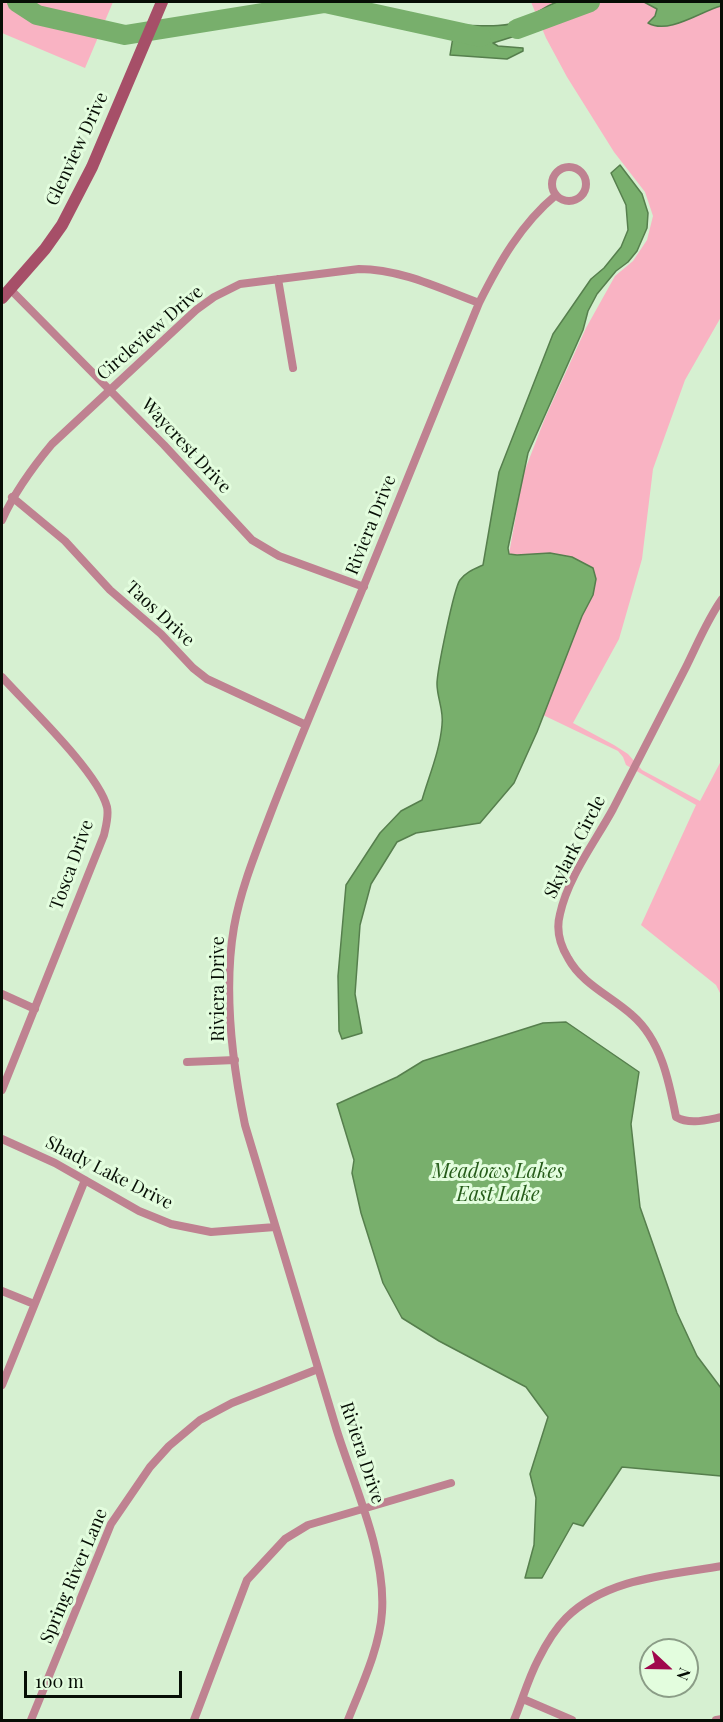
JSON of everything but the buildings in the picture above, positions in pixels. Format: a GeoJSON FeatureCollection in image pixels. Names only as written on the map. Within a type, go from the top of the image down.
{"type":"FeatureCollection","features":[{"type":"Feature","properties":{"kind":"main road","name":"Glenview Drive"},"geometry":{"type":"LineString","coordinates":[[5,293],[45,249],[62,225],[92,167],[162,2]]}},
{"type":"Feature","properties":{"kind":"street"},"geometry":{"type":"LineString","coordinates":[[573,167],[583,174],[586,185],[581,196],[571,201],[556,195],[552,182],[554,175],[560,169],[573,167]]}},
{"type":"Feature","properties":{"kind":"street","name":"Riviera Drive"},"geometry":{"type":"LineString","coordinates":[[348,1720],[369,1666],[380,1628],[382,1610],[376,1555],[364,1508],[318,1369],[245,1125],[230,1010],[231,954],[240,900],[251,865],[479,303],[494,272],[514,241],[539,208],[556,195]]}},
{"type":"Feature","properties":{"kind":"street","name":"Circleview Drive"},"geometry":{"type":"LineString","coordinates":[[2,520],[12,497],[52,444],[196,310],[214,297],[240,285],[359,269],[376,269],[393,272],[479,303]]}},
{"type":"Feature","properties":{"kind":"street"},"geometry":{"type":"LineString","coordinates":[[278,279],[293,368]]}},
{"type":"Feature","properties":{"kind":"street","name":"Waycrest Drive"},"geometry":{"type":"LineString","coordinates":[[5,293],[110,390],[252,540],[279,556],[364,587]]}},
{"type":"Feature","properties":{"kind":"street","name":"Taos Drive"},"geometry":{"type":"LineString","coordinates":[[12,497],[65,542],[110,590],[161,634],[193,668],[207,679],[306,725]]}},
{"type":"Feature","properties":{"kind":"street","name":"Skylark Circle"},"geometry":{"type":"LineString","coordinates":[[722,599],[611,812],[578,870],[563,903],[558,922],[559,937],[572,965],[588,982],[633,1015],[655,1043],[676,1117],[682,1121],[693,1122],[722,1118]]}},
{"type":"Feature","properties":{"kind":"street","name":"Tosca Drive"},"geometry":{"type":"LineString","coordinates":[[2,677],[81,764],[102,792],[107,810],[104,835],[2,1090]]}},
{"type":"Feature","properties":{"kind":"street"},"geometry":{"type":"LineString","coordinates":[[2,994],[35,1009]]}},
{"type":"Feature","properties":{"kind":"street"},"geometry":{"type":"LineString","coordinates":[[187,1062],[235,1060]]}},
{"type":"Feature","properties":{"kind":"street","name":"Shady Lake Drive"},"geometry":{"type":"LineString","coordinates":[[2,1139],[55,1163],[139,1211],[171,1224],[211,1232],[275,1227]]}},
{"type":"Feature","properties":{"kind":"street"},"geometry":{"type":"LineString","coordinates":[[2,1385],[85,1180]]}},
{"type":"Feature","properties":{"kind":"street"},"geometry":{"type":"LineString","coordinates":[[2,1291],[34,1304]]}},
{"type":"Feature","properties":{"kind":"street","name":"Spring River Lane"},"geometry":{"type":"LineString","coordinates":[[32,1720],[111,1524],[129,1494],[150,1467],[169,1446],[200,1420],[232,1403],[318,1369]]}},
{"type":"Feature","properties":{"kind":"street"},"geometry":{"type":"LineString","coordinates":[[194,1720],[247,1580],[285,1539],[308,1525],[451,1483]]}},
{"type":"Feature","properties":{"kind":"street"},"geometry":{"type":"LineString","coordinates":[[514,1720],[537,1662],[551,1637],[566,1618],[589,1600],[622,1586],[722,1566]]}},
{"type":"Feature","properties":{"kind":"street"},"geometry":{"type":"LineString","coordinates":[[523,1699],[573,1720]]}},
{"type":"Feature","properties":{"kind":"street"},"geometry":{"type":"LineString","coordinates":[[716,1720],[722,1719]]}},
{"type":"Feature","properties":{"kind":"shaded area"},"geometry":{"type":"Polygon","coordinates":[[[2,2],[113,2],[85,68],[2,33],[2,2]]]}},
{"type":"Feature","properties":{"kind":"shaded area"},"geometry":{"type":"Polygon","coordinates":[[[531,2],[721,2],[721,317],[685,380],[653,469],[642,559],[619,639],[573,723],[628,754],[642,770],[700,801],[721,761],[721,995],[716,985],[641,925],[696,805],[626,765],[618,751],[543,715],[582,616],[593,595],[572,557],[550,553],[509,554],[523,475],[545,418],[586,328],[615,276],[633,261],[647,240],[653,216],[645,192],[614,152],[567,77],[546,38],[531,2]]]}},
{"type":"Feature","properties":{"kind":"water"},"geometry":{"type":"Polygon","coordinates":[[[557,2],[595,2],[568,7],[549,15],[512,37],[493,43],[498,46],[523,48],[523,51],[507,59],[450,55],[455,25],[507,25],[527,18],[557,2]]]}},
{"type":"Feature","properties":{"kind":"water"},"geometry":{"type":"Polygon","coordinates":[[[644,2],[721,2],[721,6],[685,21],[656,26],[648,23],[655,16],[657,9],[644,2]]]}},
{"type":"Feature","properties":{"kind":"water"},"geometry":{"type":"Polygon","coordinates":[[[620,165],[642,194],[648,213],[647,228],[637,251],[597,294],[588,311],[583,330],[528,453],[508,548],[509,554],[550,553],[572,557],[593,568],[596,579],[593,595],[582,616],[537,732],[514,783],[480,823],[416,833],[397,842],[371,884],[360,925],[355,994],[362,1033],[342,1039],[339,1031],[338,976],[346,885],[380,833],[401,811],[422,800],[441,734],[442,720],[437,684],[446,630],[457,586],[465,575],[483,565],[499,472],[553,334],[591,279],[604,268],[621,247],[628,230],[626,205],[611,173],[620,165]]]}},
{"type":"Feature","properties":{"kind":"water","name":"Meadows Lakes East Lake"},"geometry":{"type":"Polygon","coordinates":[[[566,1022],[639,1072],[631,1124],[640,1207],[677,1313],[697,1356],[721,1388],[721,1476],[622,1467],[583,1526],[573,1523],[542,1578],[525,1578],[534,1545],[536,1498],[530,1474],[548,1417],[526,1387],[439,1341],[402,1318],[383,1283],[361,1213],[352,1173],[354,1160],[337,1104],[397,1077],[423,1061],[543,1023],[566,1022]]]}},
{"type":"Feature","properties":{"kind":"waterway"},"geometry":{"type":"LineString","coordinates":[[17,2],[37,15],[125,35],[325,3],[481,37]]}},
{"type":"Feature","properties":{"kind":"waterway"},"geometry":{"type":"LineString","coordinates":[[517,29],[590,2]]}}]}
